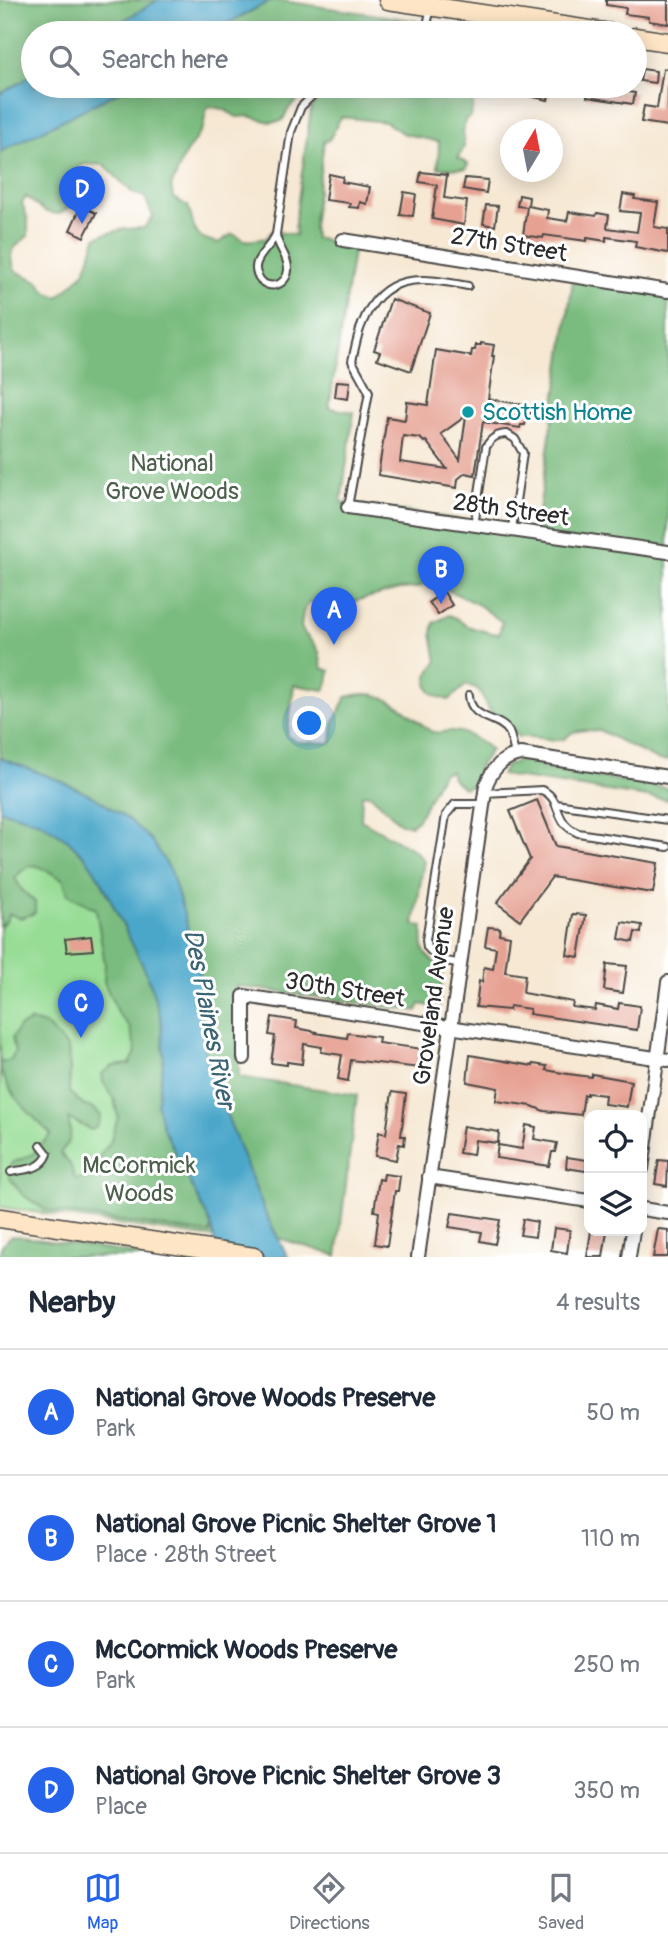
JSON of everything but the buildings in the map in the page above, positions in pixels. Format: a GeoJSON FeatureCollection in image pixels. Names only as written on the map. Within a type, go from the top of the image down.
{"type":"FeatureCollection","features":[{"type":"Feature","properties":{"kind":"main road"},"geometry":{"type":"LineString","coordinates":[[388,0],[531,21]]}},
{"type":"Feature","properties":{"kind":"main road"},"geometry":{"type":"LineString","coordinates":[[647,39],[668,42]]}},
{"type":"Feature","properties":{"kind":"main road"},"geometry":{"type":"LineString","coordinates":[[0,1218],[254,1257]]}},
{"type":"Feature","properties":{"kind":"street","name":"27th Street"},"geometry":{"type":"LineString","coordinates":[[343,240],[668,291]]}},
{"type":"Feature","properties":{"kind":"street","name":"28th Street"},"geometry":{"type":"LineString","coordinates":[[348,507],[668,552]]}},
{"type":"Feature","properties":{"kind":"street"},"geometry":{"type":"LineString","coordinates":[[514,754],[668,777]]}},
{"type":"Feature","properties":{"kind":"street","name":"Groveland Avenue"},"geometry":{"type":"LineString","coordinates":[[418,1257],[486,785],[493,771],[514,754]]}},
{"type":"Feature","properties":{"kind":"street"},"geometry":{"type":"LineString","coordinates":[[647,1143],[663,1059],[668,982]]}},
{"type":"Feature","properties":{"kind":"street","name":"30th Street"},"geometry":{"type":"LineString","coordinates":[[244,1059],[244,996],[663,1059]]}},
{"type":"Feature","properties":{"kind":"street"},"geometry":{"type":"LineString","coordinates":[[429,1177],[584,1200]]}},
{"type":"Feature","properties":{"kind":"street"},"geometry":{"type":"LineString","coordinates":[[647,1210],[668,1213]]}},
{"type":"Feature","properties":{"kind":"street"},"geometry":{"type":"LineString","coordinates":[[628,1257],[632,1236]]}},
{"type":"Feature","properties":{"kind":"lane"},"geometry":{"type":"LineString","coordinates":[[428,21],[432,6]]}},
{"type":"Feature","properties":{"kind":"lane"},"geometry":{"type":"LineString","coordinates":[[276,234],[256,264],[261,282],[271,286],[283,282],[288,272],[288,262],[276,234],[291,132],[301,107],[310,98]]}},
{"type":"Feature","properties":{"kind":"lane"},"geometry":{"type":"LineString","coordinates":[[348,507],[369,392],[352,361],[362,323],[379,297],[396,283],[436,279],[468,286]]}},
{"type":"Feature","properties":{"kind":"lane"},"geometry":{"type":"LineString","coordinates":[[474,526],[486,447],[495,437],[508,434],[515,439],[523,453],[512,531]]}},
{"type":"Feature","properties":{"kind":"lane"},"geometry":{"type":"LineString","coordinates":[[469,695],[470,704],[475,710],[507,729],[514,754]]}},
{"type":"Feature","properties":{"kind":"lane"},"geometry":{"type":"LineString","coordinates":[[460,963],[433,955],[427,947],[446,815],[455,804],[542,790],[549,793],[563,823],[570,830],[668,847]]}},
{"type":"Feature","properties":{"kind":"lane"},"geometry":{"type":"LineString","coordinates":[[556,804],[668,820]]}},
{"type":"Feature","properties":{"kind":"lane"},"geometry":{"type":"LineString","coordinates":[[11,1172],[36,1167],[46,1161],[48,1154],[41,1145]]}},
{"type":"Feature","properties":{"kind":"green space"},"geometry":{"type":"Polygon","coordinates":[[[0,0],[158,0],[123,21],[21,21],[21,82],[0,94],[0,0]]]}},
{"type":"Feature","properties":{"kind":"green space"},"geometry":{"type":"Polygon","coordinates":[[[276,0],[418,21],[232,21],[276,0]]]}},
{"type":"Feature","properties":{"kind":"green space","name":"National Grove Woods"},"geometry":{"type":"Polygon","coordinates":[[[106,98],[300,98],[289,108],[282,121],[237,117],[223,109],[209,106],[203,127],[184,156],[171,185],[173,198],[188,206],[196,231],[203,238],[218,243],[232,234],[248,240],[265,239],[272,231],[296,235],[295,221],[311,109],[318,98],[474,98],[471,116],[465,120],[464,147],[458,158],[468,164],[466,169],[438,168],[439,142],[402,133],[386,122],[341,117],[329,140],[324,141],[313,227],[315,238],[354,245],[329,408],[354,412],[341,502],[536,531],[573,280],[668,295],[668,761],[657,760],[601,731],[573,732],[564,739],[556,740],[518,737],[510,726],[498,721],[476,688],[466,685],[449,700],[435,695],[430,691],[427,681],[437,662],[432,633],[434,623],[449,615],[471,627],[499,634],[502,622],[479,605],[442,587],[423,585],[334,605],[319,601],[309,603],[303,612],[301,627],[319,652],[322,668],[330,671],[324,690],[294,685],[287,736],[297,742],[331,743],[333,724],[346,697],[372,694],[399,706],[430,731],[463,733],[491,750],[480,765],[471,786],[463,788],[452,778],[450,771],[442,773],[418,819],[411,825],[401,824],[370,794],[362,795],[361,820],[414,850],[424,860],[414,925],[423,927],[424,951],[443,967],[439,1008],[420,1004],[417,1011],[236,986],[239,1077],[357,1095],[337,1256],[278,1238],[266,1215],[213,1080],[205,1049],[202,996],[151,840],[129,820],[96,798],[56,779],[0,758],[0,151],[106,98]],[[84,164],[72,172],[98,186],[103,197],[95,203],[80,202],[59,214],[46,212],[26,197],[22,203],[28,220],[28,236],[13,251],[15,271],[38,281],[46,292],[58,297],[84,272],[97,236],[124,229],[144,228],[153,217],[145,197],[133,193],[104,165],[84,164]]]}},
{"type":"Feature","properties":{"kind":"green space"},"geometry":{"type":"Polygon","coordinates":[[[521,760],[539,761],[542,768],[668,788],[668,800],[501,775],[506,766],[521,760]]]}},
{"type":"Feature","properties":{"kind":"green space"},"geometry":{"type":"Polygon","coordinates":[[[0,810],[87,859],[215,1238],[0,1207],[0,810]]]}},
{"type":"Feature","properties":{"kind":"green space","name":"McCormick Woods"},"geometry":{"type":"Polygon","coordinates":[[[0,810],[40,822],[68,840],[87,859],[102,882],[147,974],[161,1018],[164,1057],[157,1105],[211,1225],[210,1234],[45,1210],[22,1194],[9,1177],[12,1163],[33,1154],[51,1134],[12,1092],[2,1072],[0,1063],[11,1060],[15,1052],[12,1038],[19,1027],[31,1021],[46,1025],[68,1048],[69,1092],[101,1116],[97,1127],[91,1130],[68,1118],[70,1137],[60,1153],[70,1164],[75,1179],[91,1178],[101,1154],[110,1143],[118,1117],[114,1099],[103,1082],[102,1074],[113,1066],[130,1064],[136,1052],[130,1028],[118,1013],[104,982],[105,964],[96,909],[68,894],[63,879],[38,866],[27,867],[15,878],[22,890],[35,902],[35,913],[21,918],[9,914],[0,926],[0,810]]]}},
{"type":"Feature","properties":{"kind":"green space"},"geometry":{"type":"Polygon","coordinates":[[[12,1236],[157,1257],[0,1257],[3,1245],[12,1236]]]}},
{"type":"Feature","properties":{"kind":"water"},"geometry":{"type":"Polygon","coordinates":[[[158,0],[272,0],[232,21],[123,21],[158,0]]]}},
{"type":"Feature","properties":{"kind":"water"},"geometry":{"type":"Polygon","coordinates":[[[21,82],[21,98],[106,98],[0,152],[0,94],[21,82]]]}},
{"type":"Feature","properties":{"kind":"water"},"geometry":{"type":"Polygon","coordinates":[[[0,758],[56,779],[96,798],[129,820],[151,840],[171,871],[199,965],[205,1049],[213,1080],[266,1215],[288,1257],[218,1257],[211,1225],[163,1128],[157,1105],[164,1057],[161,1018],[147,974],[102,882],[87,859],[68,840],[40,822],[0,810],[0,758]]]}},
{"type":"Feature","properties":{"kind":"place","name":"National Grove Picnic Shelter Grove 3"},"geometry":{"type":"Point","coordinates":[82,224]}},
{"type":"Feature","properties":{"kind":"place","name":"Scottish Home"},"geometry":{"type":"Point","coordinates":[468,412]}},
{"type":"Feature","properties":{"kind":"place","name":"National Grove Picnic Shelter Grove 1"},"geometry":{"type":"Point","coordinates":[441,604]}},
{"type":"Feature","properties":{"kind":"place","name":"National Grove Woods Preserve"},"geometry":{"type":"Point","coordinates":[334,645]}},
{"type":"Feature","properties":{"kind":"place","name":"McCormick Woods Preserve"},"geometry":{"type":"Point","coordinates":[81,1038]}},
{"type":"Feature","properties":{"kind":"water label","name":"Des Plaines River"},"geometry":{"type":"Point","coordinates":[209,1019]}}]}
